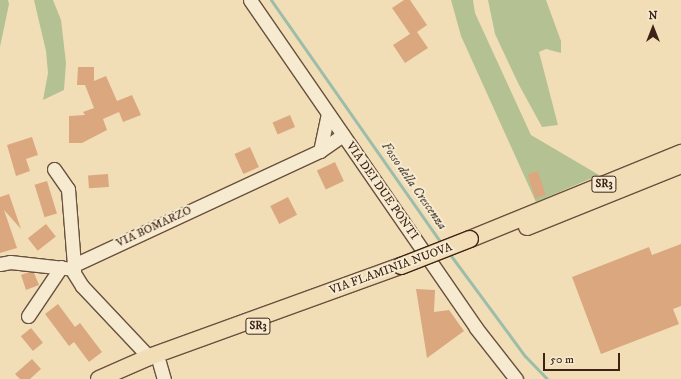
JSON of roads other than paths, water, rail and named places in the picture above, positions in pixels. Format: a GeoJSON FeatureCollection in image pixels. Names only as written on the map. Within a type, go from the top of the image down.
{"type":"FeatureCollection","features":[{"type":"Feature","properties":{"kind":"main road","name":"VIA FLAMINIA NUOVA"},"geometry":{"type":"LineString","coordinates":[[472,243],[681,154]]}},
{"type":"Feature","properties":{"kind":"main road","name":"VIA FLAMINIA NUOVA"},"geometry":{"type":"LineString","coordinates":[[99,379],[403,269],[681,165]]}},
{"type":"Feature","properties":{"kind":"main road","name":"VIA FLAMINIA NUOVA"},"geometry":{"type":"LineString","coordinates":[[111,379],[154,360]]}},
{"type":"Feature","properties":{"kind":"street","name":"VIA DEI DUE PONTI"},"geometry":{"type":"LineString","coordinates":[[250,0],[476,328],[516,379]]}},
{"type":"Feature","properties":{"kind":"street"},"geometry":{"type":"LineString","coordinates":[[320,151],[328,114]]}},
{"type":"Feature","properties":{"kind":"street","name":"VIA BOMARZO"},"geometry":{"type":"LineString","coordinates":[[69,267],[320,151],[343,135]]}},
{"type":"Feature","properties":{"kind":"street"},"geometry":{"type":"LineString","coordinates":[[54,169],[68,189],[69,267],[82,286],[154,360],[164,379]]}},
{"type":"Feature","properties":{"kind":"street"},"geometry":{"type":"LineString","coordinates":[[0,264],[69,267]]}},
{"type":"Feature","properties":{"kind":"street"},"geometry":{"type":"LineString","coordinates":[[28,316],[69,267]]}},
{"type":"Feature","properties":{"kind":"waterway","name":"Fosso della Crescenza"},"geometry":{"type":"LineString","coordinates":[[271,0],[442,244]]}},
{"type":"Feature","properties":{"kind":"waterway","name":"Fosso della Crescenza"},"geometry":{"type":"LineString","coordinates":[[449,253],[525,356],[547,379]]}}]}
